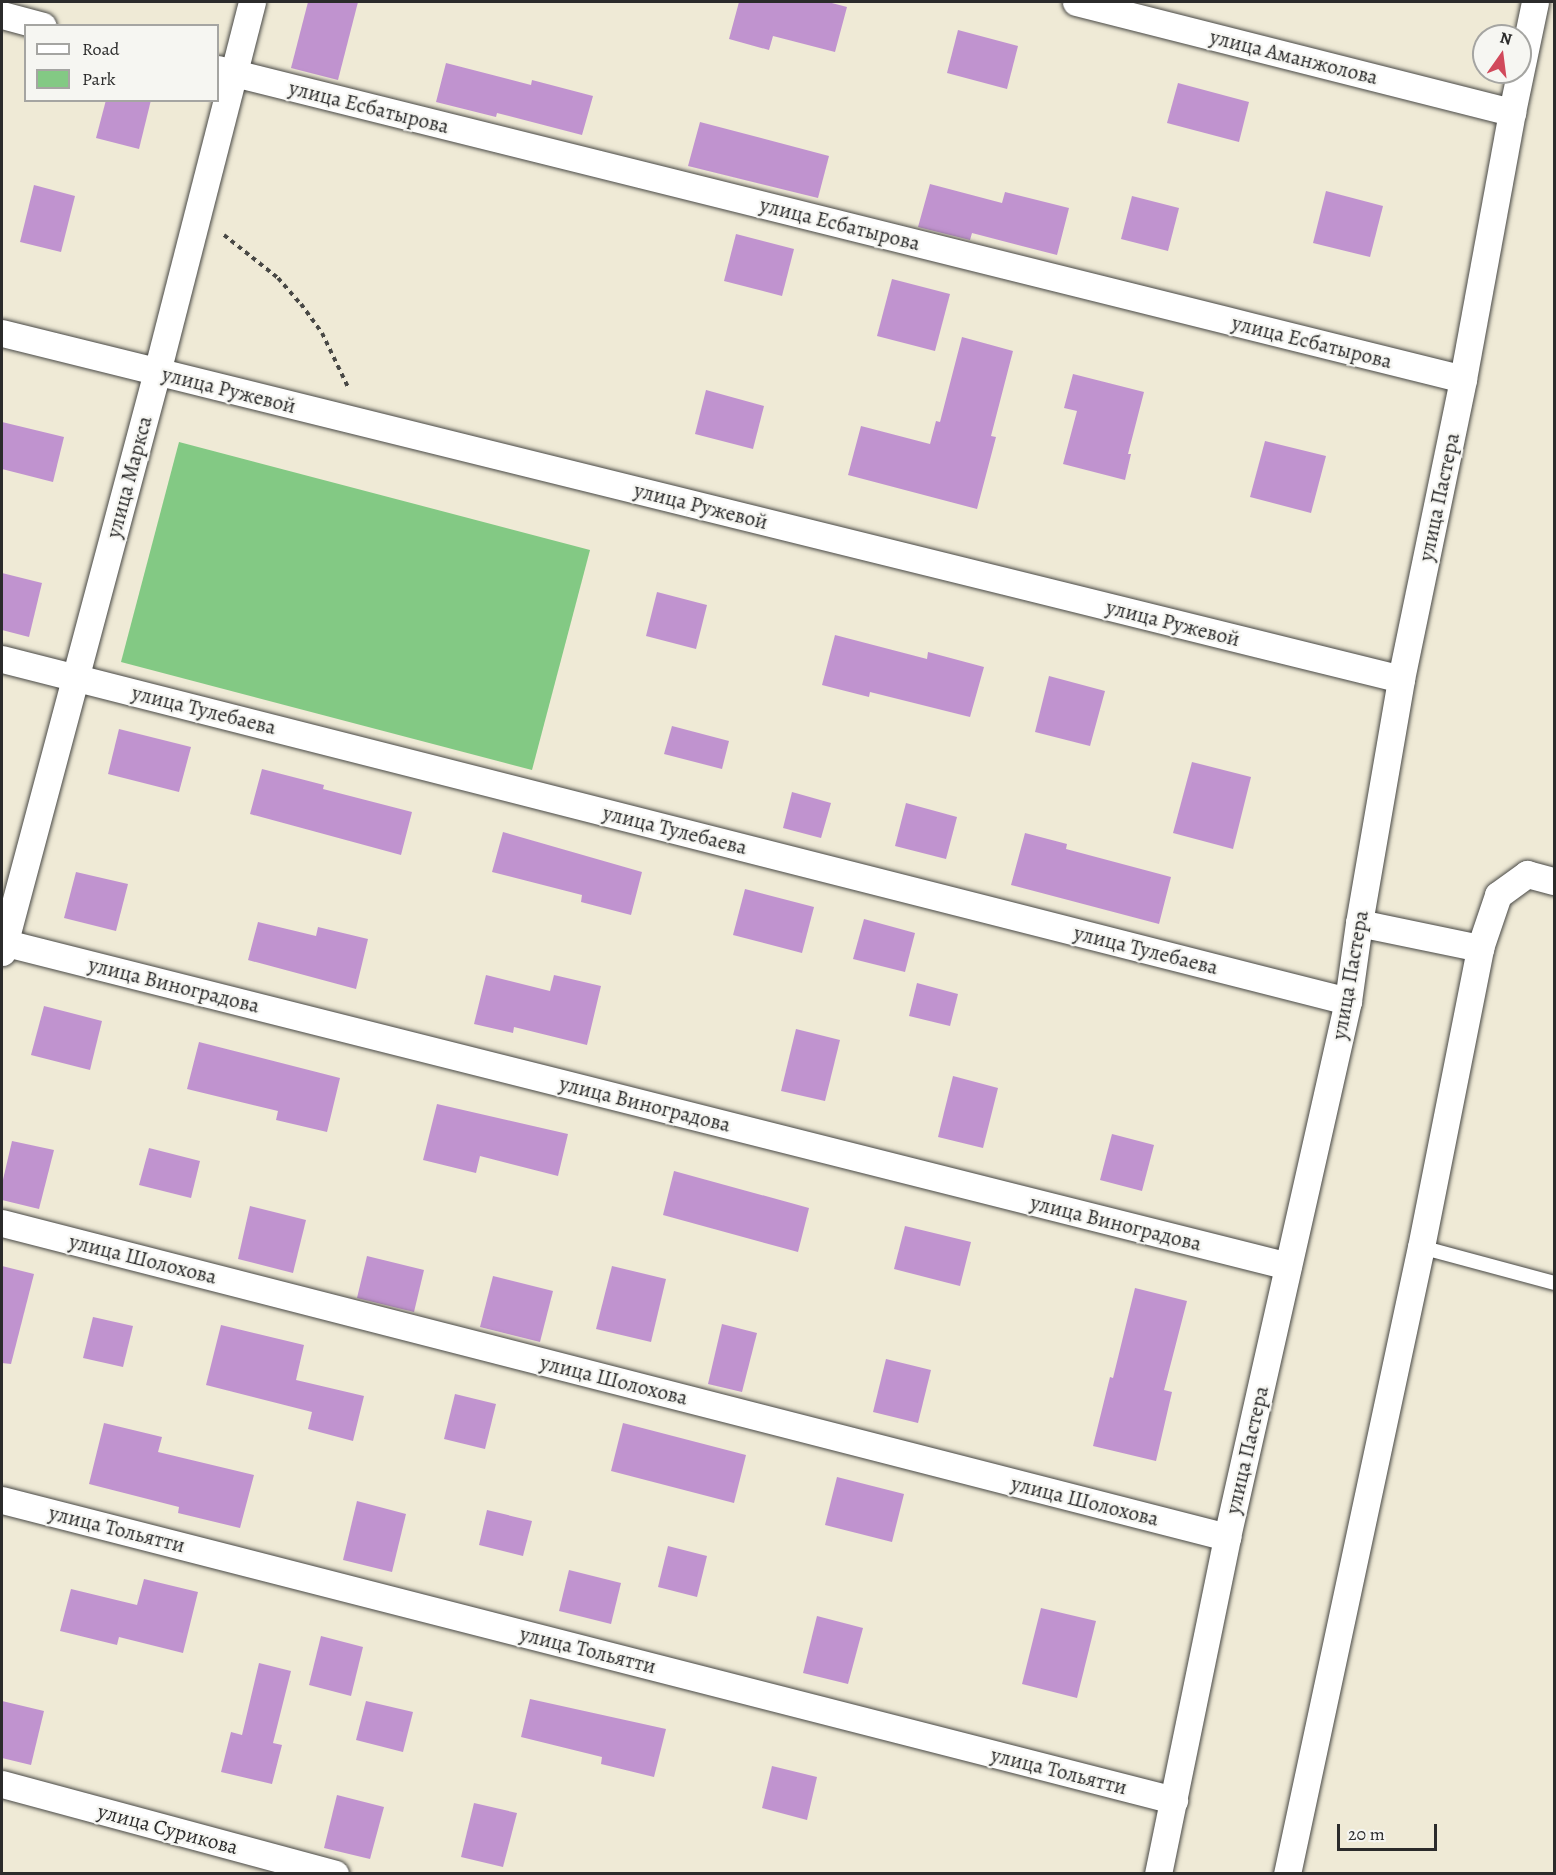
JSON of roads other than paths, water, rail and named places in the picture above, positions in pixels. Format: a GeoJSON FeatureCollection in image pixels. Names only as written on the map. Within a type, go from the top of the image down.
{"type":"FeatureCollection","features":[{"type":"Feature","properties":{"kind":"street","name":"улица Маркса"},"geometry":{"type":"LineString","coordinates":[[2,946],[199,213],[226,71],[252,2]]}},
{"type":"Feature","properties":{"kind":"street","name":"улица Аманжолова"},"geometry":{"type":"LineString","coordinates":[[1077,2],[1512,112]]}},
{"type":"Feature","properties":{"kind":"street","name":"улица Пастера"},"geometry":{"type":"LineString","coordinates":[[1158,1874],[1227,1537],[1348,1001],[1359,923],[1401,679],[1463,379],[1512,112],[1535,2]]}},
{"type":"Feature","properties":{"kind":"street"},"geometry":{"type":"LineString","coordinates":[[2,15],[36,24]]}},
{"type":"Feature","properties":{"kind":"street","name":"улица Есбатырова"},"geometry":{"type":"LineString","coordinates":[[226,71],[1463,379]]}},
{"type":"Feature","properties":{"kind":"street","name":"улица Ружевой"},"geometry":{"type":"LineString","coordinates":[[2,333],[1401,679]]}},
{"type":"Feature","properties":{"kind":"street","name":"улица Тулебаева"},"geometry":{"type":"LineString","coordinates":[[2,659],[1348,1001]]}},
{"type":"Feature","properties":{"kind":"street"},"geometry":{"type":"LineString","coordinates":[[1287,1874],[1421,1247],[1480,948],[1498,895],[1527,874],[1554,881]]}},
{"type":"Feature","properties":{"kind":"street"},"geometry":{"type":"LineString","coordinates":[[1359,923],[1480,948]]}},
{"type":"Feature","properties":{"kind":"street","name":"улица Виноградова"},"geometry":{"type":"LineString","coordinates":[[2,946],[1288,1266]]}},
{"type":"Feature","properties":{"kind":"street","name":"улица Шолохова"},"geometry":{"type":"LineString","coordinates":[[2,1223],[1227,1537]]}},
{"type":"Feature","properties":{"kind":"street","name":"улица Тольятти"},"geometry":{"type":"LineString","coordinates":[[2,1500],[1174,1800]]}},
{"type":"Feature","properties":{"kind":"street","name":"улица Сурикова"},"geometry":{"type":"LineString","coordinates":[[2,1784],[334,1874]]}},
{"type":"Feature","properties":{"kind":"lane"},"geometry":{"type":"LineString","coordinates":[[1421,1247],[1554,1283]]}}]}
